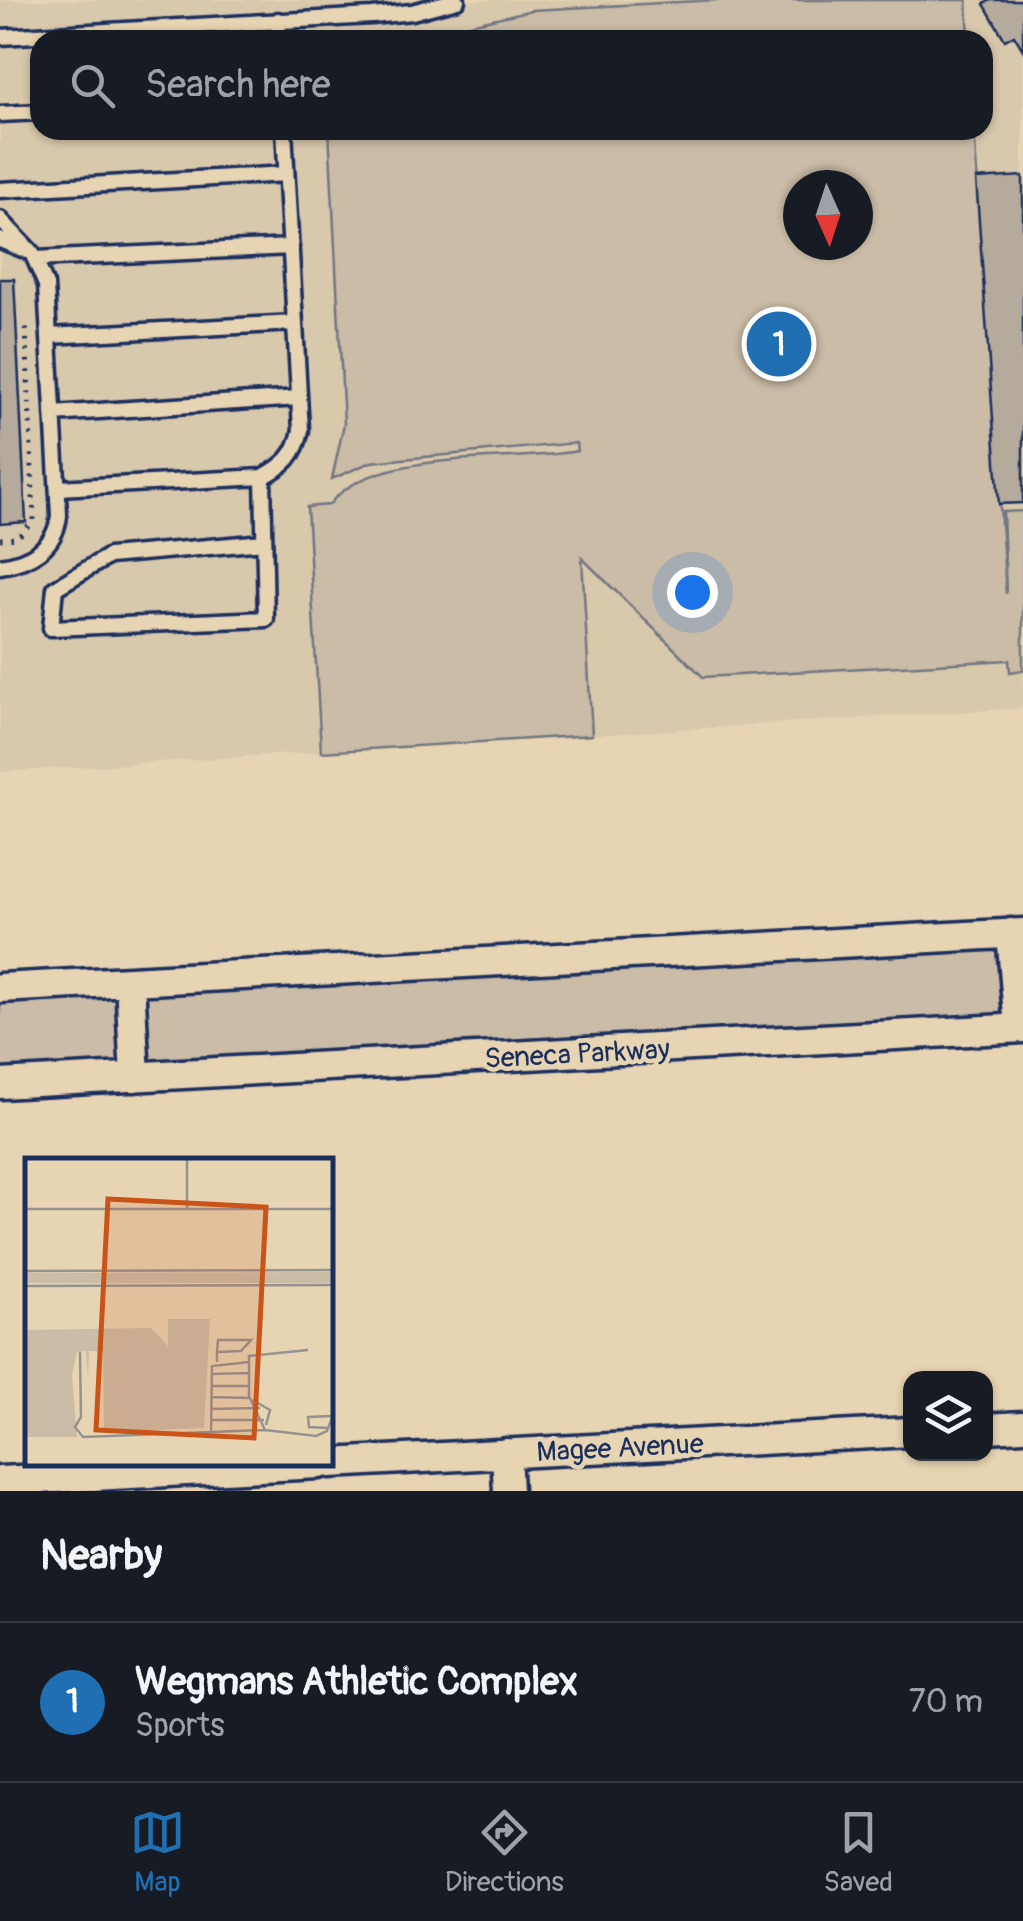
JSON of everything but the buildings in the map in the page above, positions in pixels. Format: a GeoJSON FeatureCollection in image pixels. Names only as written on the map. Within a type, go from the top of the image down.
{"type":"FeatureCollection","features":[{"type":"Feature","properties":{"kind":"street","name":"Seneca Parkway"},"geometry":{"type":"LineString","coordinates":[[0,988],[1017,933],[1021,1028],[0,1084]]}},
{"type":"Feature","properties":{"kind":"street"},"geometry":{"type":"LineString","coordinates":[[130,981],[135,1077]]}},
{"type":"Feature","properties":{"kind":"street"},"geometry":{"type":"LineString","coordinates":[[993,1428],[1023,1426]]}},
{"type":"Feature","properties":{"kind":"street","name":"Magee Avenue"},"geometry":{"type":"LineString","coordinates":[[332,1463],[903,1432]]}},
{"type":"Feature","properties":{"kind":"street"},"geometry":{"type":"LineString","coordinates":[[506,1454],[508,1491]]}},
{"type":"Feature","properties":{"kind":"street"},"geometry":{"type":"LineString","coordinates":[[0,1480],[279,1466]]}},
{"type":"Feature","properties":{"kind":"lane"},"geometry":{"type":"LineString","coordinates":[[114,30],[412,12],[457,0]]}},
{"type":"Feature","properties":{"kind":"lane"},"geometry":{"type":"LineString","coordinates":[[278,20],[279,30]]}},
{"type":"Feature","properties":{"kind":"lane"},"geometry":{"type":"LineString","coordinates":[[0,37],[30,35]]}},
{"type":"Feature","properties":{"kind":"lane"},"geometry":{"type":"LineString","coordinates":[[0,114],[30,112]]}},
{"type":"Feature","properties":{"kind":"lane"},"geometry":{"type":"LineString","coordinates":[[58,488],[262,477],[283,466],[297,448],[299,398],[284,140]]}},
{"type":"Feature","properties":{"kind":"lane"},"geometry":{"type":"LineString","coordinates":[[0,190],[286,174]]}},
{"type":"Feature","properties":{"kind":"lane"},"geometry":{"type":"LineString","coordinates":[[0,219],[34,256],[46,285],[58,488],[58,528],[46,546],[18,564],[0,566]]}},
{"type":"Feature","properties":{"kind":"lane"},"geometry":{"type":"LineString","coordinates":[[0,240],[34,256],[291,248]]}},
{"type":"Feature","properties":{"kind":"lane"},"geometry":{"type":"LineString","coordinates":[[49,336],[294,323]]}},
{"type":"Feature","properties":{"kind":"lane"},"geometry":{"type":"LineString","coordinates":[[53,414],[299,398]]}},
{"type":"Feature","properties":{"kind":"lane"},"geometry":{"type":"LineString","coordinates":[[262,477],[264,542],[266,618],[51,628],[55,588],[109,556],[264,542]]}},
{"type":"Feature","properties":{"kind":"path"},"geometry":{"type":"LineString","coordinates":[[0,539],[18,538],[30,529],[34,512],[26,324]]}},
{"type":"Feature","properties":{"kind":"shaded area"},"geometry":{"type":"Polygon","coordinates":[[[0,0],[1023,0],[1023,708],[0,772],[0,0]]]}},
{"type":"Feature","properties":{"kind":"shaded area"},"geometry":{"type":"Polygon","coordinates":[[[716,0],[967,0],[968,30],[444,30],[532,10],[716,0]]]}},
{"type":"Feature","properties":{"kind":"shaded area"},"geometry":{"type":"Polygon","coordinates":[[[330,140],[975,140],[1006,594],[1003,512],[1023,511],[1023,670],[1010,672],[1009,660],[703,677],[582,558],[592,735],[321,752],[307,507],[329,505],[349,487],[376,474],[408,466],[577,451],[576,443],[371,462],[332,479],[344,424],[330,140]]]}},
{"type":"Feature","properties":{"kind":"shaded area"},"geometry":{"type":"Polygon","coordinates":[[[1023,947],[1023,1017],[0,1072],[0,1001],[1023,947]]]}},
{"type":"Feature","properties":{"kind":"place","name":"Wegmans Athletic Complex"},"geometry":{"type":"Point","coordinates":[779,344]}}]}
